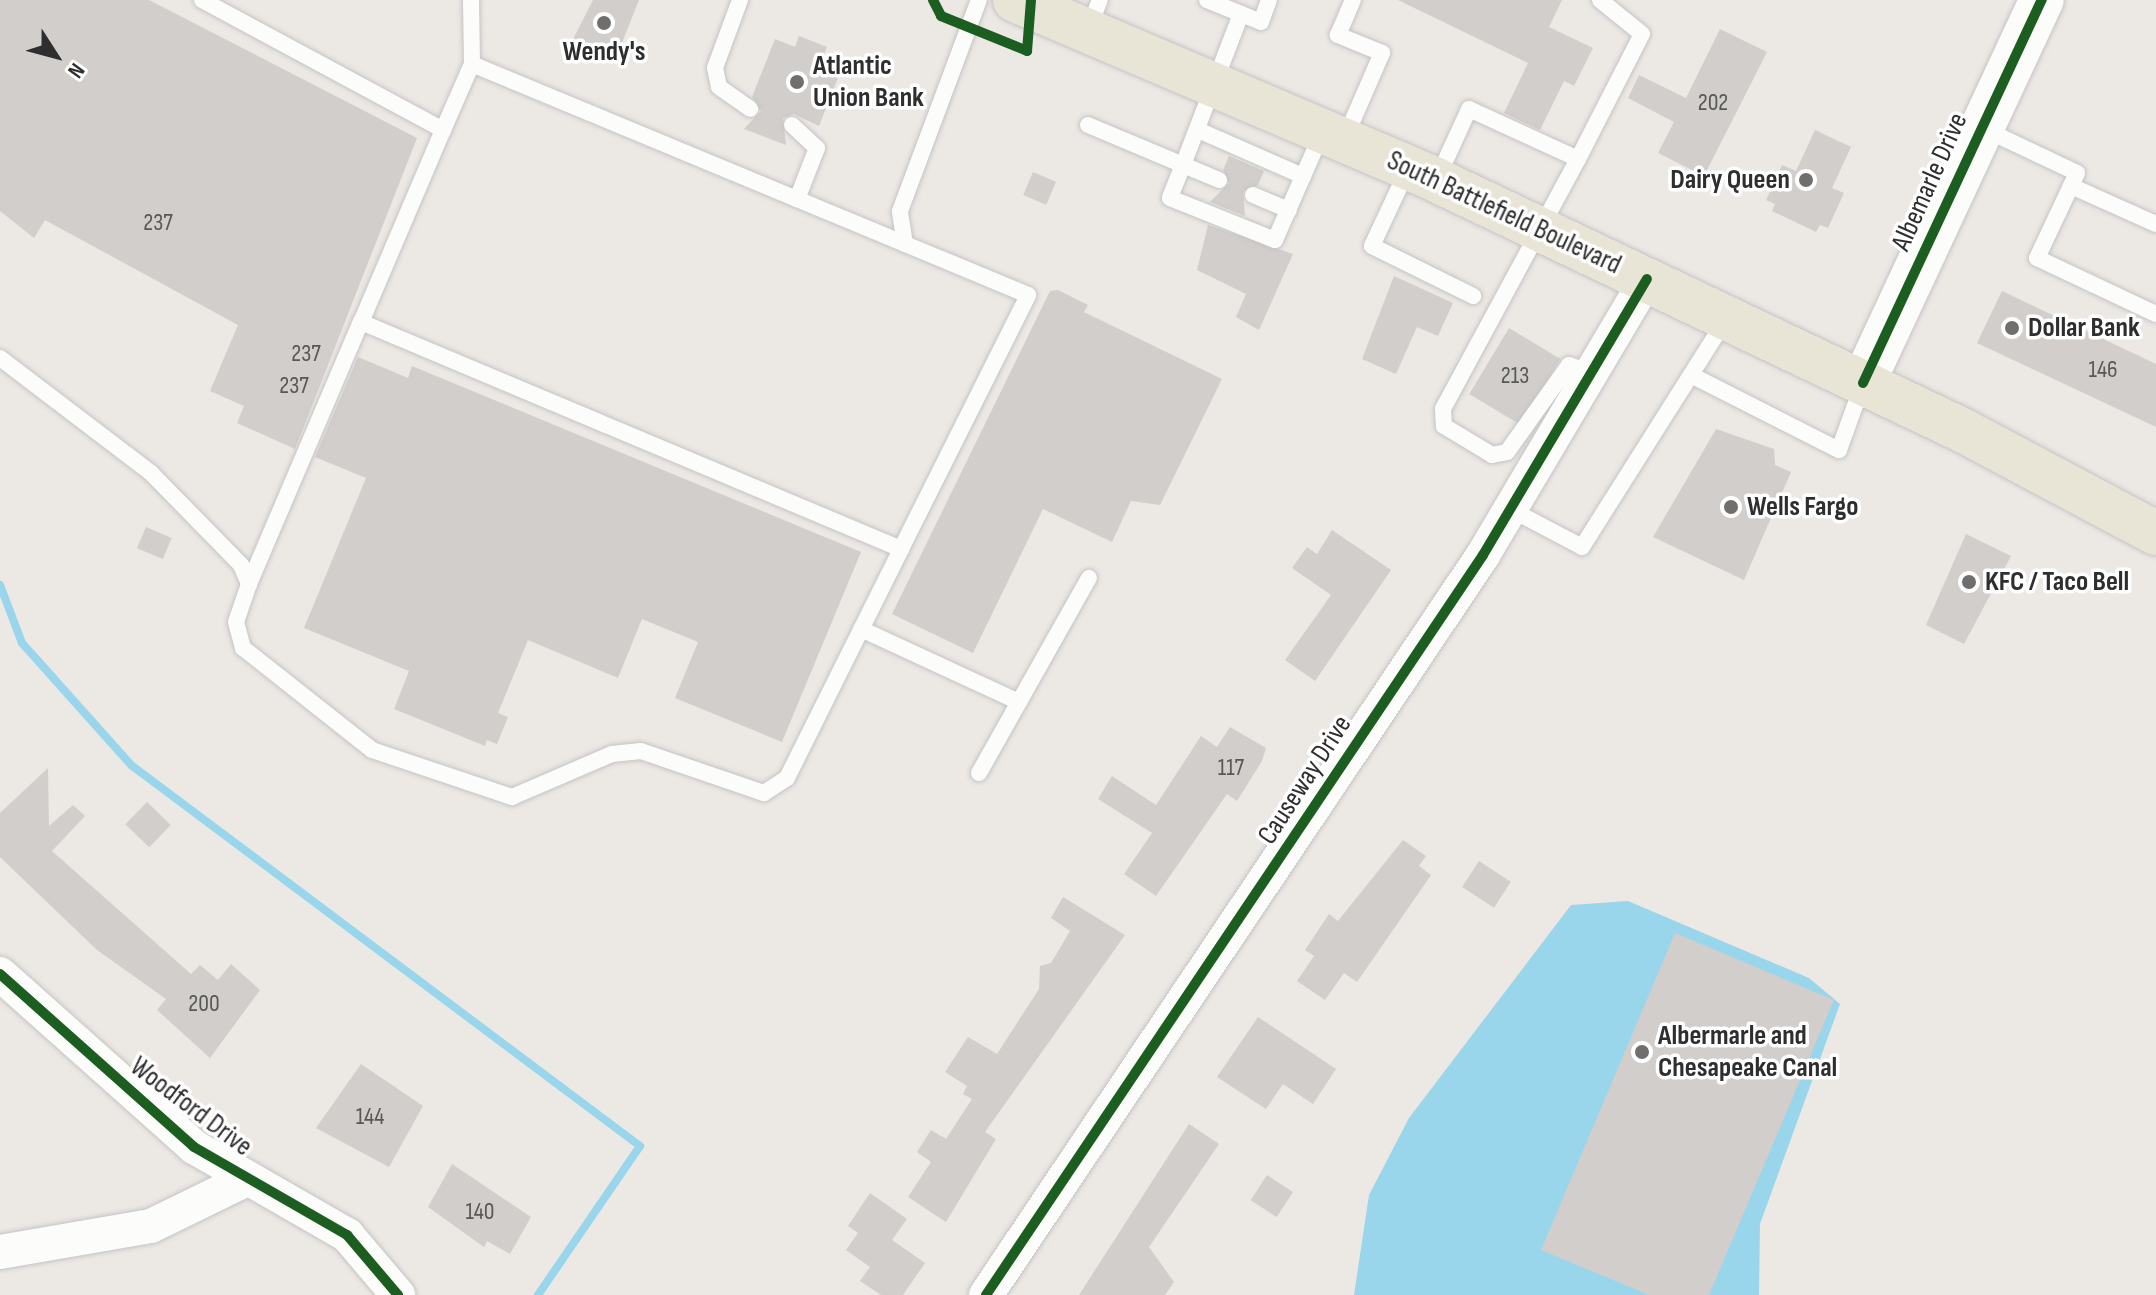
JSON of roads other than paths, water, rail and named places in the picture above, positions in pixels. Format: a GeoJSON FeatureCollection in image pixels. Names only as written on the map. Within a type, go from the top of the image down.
{"type":"FeatureCollection","features":[{"type":"Feature","properties":{"kind":"main road","name":"South Battlefield Boulevard"},"geometry":{"type":"LineString","coordinates":[[1015,0],[1093,17],[1215,87],[1422,174],[1647,279],[1863,383],[2156,531]]}},
{"type":"Feature","properties":{"kind":"street","name":"Albemarle Drive"},"geometry":{"type":"LineString","coordinates":[[1863,383],[2042,0]]}},
{"type":"Feature","properties":{"kind":"street","name":"Causeway Drive"},"geometry":{"type":"LineString","coordinates":[[986,1295],[1510,509],[1647,279]]}},
{"type":"Feature","properties":{"kind":"street","name":"Woodford Drive"},"geometry":{"type":"LineString","coordinates":[[0,974],[183,1137],[247,1179],[347,1235],[398,1295]]}},
{"type":"Feature","properties":{"kind":"street"},"geometry":{"type":"LineString","coordinates":[[0,1252],[151,1226],[247,1179]]}},
{"type":"Feature","properties":{"kind":"lane"},"geometry":{"type":"LineString","coordinates":[[202,0],[443,130]]}},
{"type":"Feature","properties":{"kind":"lane"},"geometry":{"type":"LineString","coordinates":[[471,0],[472,64],[249,584],[236,622],[243,648],[372,750],[512,797],[612,754],[641,751],[764,793],[787,778],[1028,295],[472,64]]}},
{"type":"Feature","properties":{"kind":"lane"},"geometry":{"type":"LineString","coordinates":[[740,0],[715,68],[719,87],[750,109]]}},
{"type":"Feature","properties":{"kind":"lane"},"geometry":{"type":"LineString","coordinates":[[905,244],[900,211],[979,0]]}},
{"type":"Feature","properties":{"kind":"lane"},"geometry":{"type":"LineString","coordinates":[[1207,0],[1261,22],[1269,0]]}},
{"type":"Feature","properties":{"kind":"lane"},"geometry":{"type":"LineString","coordinates":[[1241,14],[1170,198],[1275,240],[1303,176],[1333,136],[1382,53],[1338,35],[1353,0]]}},
{"type":"Feature","properties":{"kind":"lane"},"geometry":{"type":"LineString","coordinates":[[1592,373],[1569,365],[1507,452],[1492,455],[1444,426],[1443,409],[1545,231],[1642,34],[1600,0]]}},
{"type":"Feature","properties":{"kind":"lane"},"geometry":{"type":"LineString","coordinates":[[1473,296],[1372,246],[1469,109],[1578,159]]}},
{"type":"Feature","properties":{"kind":"lane"},"geometry":{"type":"LineString","coordinates":[[792,125],[817,148],[797,199]]}},
{"type":"Feature","properties":{"kind":"lane"},"geometry":{"type":"LineString","coordinates":[[1088,125],[1219,180]]}},
{"type":"Feature","properties":{"kind":"lane"},"geometry":{"type":"LineString","coordinates":[[1980,128],[2077,173],[2037,258],[2156,314]]}},
{"type":"Feature","properties":{"kind":"lane"},"geometry":{"type":"LineString","coordinates":[[1198,130],[1303,176]]}},
{"type":"Feature","properties":{"kind":"lane"},"geometry":{"type":"LineString","coordinates":[[2071,186],[2156,224]]}},
{"type":"Feature","properties":{"kind":"lane"},"geometry":{"type":"LineString","coordinates":[[1253,195],[1289,210]]}},
{"type":"Feature","properties":{"kind":"lane"},"geometry":{"type":"LineString","coordinates":[[1510,509],[1582,547],[1726,318]]}},
{"type":"Feature","properties":{"kind":"lane"},"geometry":{"type":"LineString","coordinates":[[361,322],[901,549]]}},
{"type":"Feature","properties":{"kind":"lane"},"geometry":{"type":"LineString","coordinates":[[0,358],[151,473],[241,565],[249,584]]}},
{"type":"Feature","properties":{"kind":"lane"},"geometry":{"type":"LineString","coordinates":[[1691,375],[1839,450],[1863,383]]}},
{"type":"Feature","properties":{"kind":"lane"},"geometry":{"type":"LineString","coordinates":[[979,773],[1089,578]]}},
{"type":"Feature","properties":{"kind":"lane"},"geometry":{"type":"LineString","coordinates":[[861,629],[1019,702]]}},
{"type":"Feature","properties":{"kind":"water","name":"Albermarle and Chesapeake Canal"},"geometry":{"type":"Polygon","coordinates":[[[1628,901],[1809,978],[1840,1004],[1760,1224],[1759,1295],[1354,1295],[1369,1195],[1409,1118],[1571,905],[1628,901]]]}},
{"type":"Feature","properties":{"kind":"waterway"},"geometry":{"type":"LineString","coordinates":[[0,585],[22,643],[131,765],[640,1146],[538,1295]]}},
{"type":"Feature","properties":{"kind":"place","name":"Wendy's"},"geometry":{"type":"Point","coordinates":[604,23]}},
{"type":"Feature","properties":{"kind":"place","name":"Atlantic Union Bank"},"geometry":{"type":"Point","coordinates":[797,82]}},
{"type":"Feature","properties":{"kind":"place","name":"Dairy Queen"},"geometry":{"type":"Point","coordinates":[1806,180]}},
{"type":"Feature","properties":{"kind":"place","name":"Dollar Bank"},"geometry":{"type":"Point","coordinates":[2012,328]}},
{"type":"Feature","properties":{"kind":"place","name":"Wells Fargo"},"geometry":{"type":"Point","coordinates":[1731,507]}},
{"type":"Feature","properties":{"kind":"place","name":"KFC / Taco Bell"},"geometry":{"type":"Point","coordinates":[1969,582]}},
{"type":"Feature","properties":{"kind":"place","name":"Albermarle and Chesapeake Canal"},"geometry":{"type":"Point","coordinates":[1642,1052]}}]}
